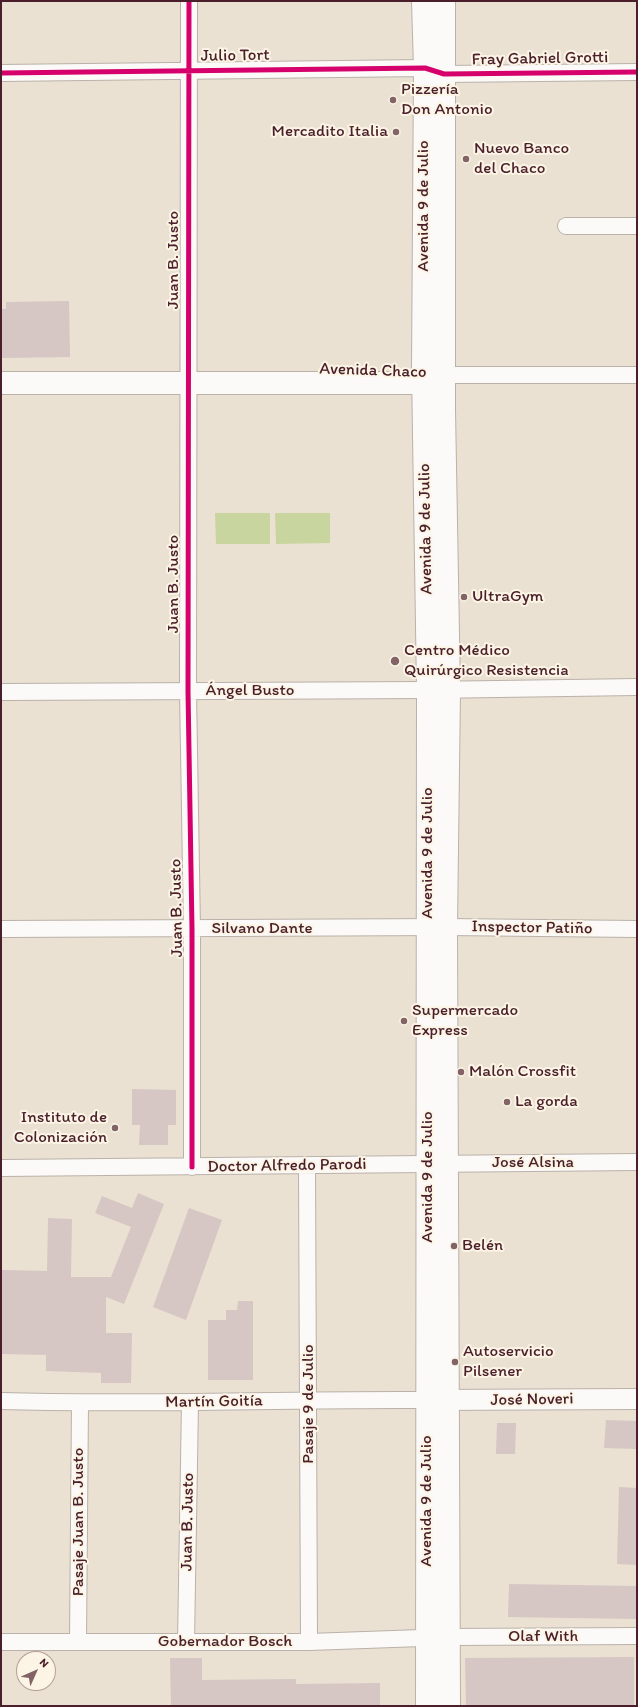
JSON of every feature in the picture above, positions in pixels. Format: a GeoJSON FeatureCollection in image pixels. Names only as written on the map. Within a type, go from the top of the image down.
{"type":"FeatureCollection","features":[{"type":"Feature","properties":{"kind":"main road","name":"Avenida 9 de Julio"},"geometry":{"type":"LineString","coordinates":[[424,1],[434,71]]}},
{"type":"Feature","properties":{"kind":"main road","name":"Avenida 9 de Julio"},"geometry":{"type":"LineString","coordinates":[[427,1706],[426,1638],[437,1400],[438,1163],[438,690],[430,376],[434,71],[444,1]]}},
{"type":"Feature","properties":{"kind":"main road","name":"Avenida Chaco"},"geometry":{"type":"LineString","coordinates":[[1,370],[188,375],[430,376]]}},
{"type":"Feature","properties":{"kind":"main road","name":"Avenida Chaco"},"geometry":{"type":"LineString","coordinates":[[1,383],[188,375]]}},
{"type":"Feature","properties":{"kind":"main road","name":"Avenida 9 de Julio"},"geometry":{"type":"LineString","coordinates":[[437,1400],[449,1637],[449,1706]]}},
{"type":"Feature","properties":{"kind":"street","name":"Juan B. Justo"},"geometry":{"type":"LineString","coordinates":[[188,1],[188,691],[192,929],[192,1167]]}},
{"type":"Feature","properties":{"kind":"street","name":"Julio Tort"},"geometry":{"type":"LineString","coordinates":[[1,73],[434,71]]}},
{"type":"Feature","properties":{"kind":"street","name":"Fray Gabriel Grotti"},"geometry":{"type":"LineString","coordinates":[[434,71],[637,72]]}},
{"type":"Feature","properties":{"kind":"street"},"geometry":{"type":"LineString","coordinates":[[566,226],[637,226]]}},
{"type":"Feature","properties":{"kind":"street"},"geometry":{"type":"LineString","coordinates":[[430,376],[637,375]]}},
{"type":"Feature","properties":{"kind":"street","name":"Ángel Busto"},"geometry":{"type":"LineString","coordinates":[[1,692],[438,690],[637,687]]}},
{"type":"Feature","properties":{"kind":"street","name":"Silvano Dante"},"geometry":{"type":"LineString","coordinates":[[1,928],[437,928]]}},
{"type":"Feature","properties":{"kind":"street","name":"Inspector Patiño"},"geometry":{"type":"LineString","coordinates":[[437,928],[637,929]]}},
{"type":"Feature","properties":{"kind":"street","name":"José Alsina"},"geometry":{"type":"LineString","coordinates":[[438,1163],[637,1162]]}},
{"type":"Feature","properties":{"kind":"street","name":"Doctor Alfredo Parodi"},"geometry":{"type":"LineString","coordinates":[[1,1168],[307,1166],[438,1163]]}},
{"type":"Feature","properties":{"kind":"street","name":"Pasaje 9 de Julio"},"geometry":{"type":"LineString","coordinates":[[307,1166],[309,1642]]}},
{"type":"Feature","properties":{"kind":"street","name":"Martín Goitía"},"geometry":{"type":"LineString","coordinates":[[1,1401],[190,1403],[309,1399],[437,1400]]}},
{"type":"Feature","properties":{"kind":"street","name":"José Noveri"},"geometry":{"type":"LineString","coordinates":[[437,1400],[637,1399]]}},
{"type":"Feature","properties":{"kind":"street","name":"Pasaje Juan B. Justo"},"geometry":{"type":"LineString","coordinates":[[78,1641],[80,1403]]}},
{"type":"Feature","properties":{"kind":"street","name":"Juan B. Justo"},"geometry":{"type":"LineString","coordinates":[[186,1642],[190,1403]]}},
{"type":"Feature","properties":{"kind":"street","name":"Olaf With"},"geometry":{"type":"LineString","coordinates":[[449,1637],[637,1636]]}},
{"type":"Feature","properties":{"kind":"street","name":"Gobernador Bosch"},"geometry":{"type":"LineString","coordinates":[[1,1642],[309,1642],[449,1637]]}},
{"type":"Feature","properties":{"kind":"green space"},"geometry":{"type":"Polygon","coordinates":[[[215,513],[270,513],[270,544],[216,544],[215,513]]]}},
{"type":"Feature","properties":{"kind":"green space"},"geometry":{"type":"Polygon","coordinates":[[[275,513],[330,513],[330,543],[276,544],[275,513]]]}},
{"type":"Feature","properties":{"kind":"building"},"geometry":{"type":"Polygon","coordinates":[[[69,301],[70,357],[1,358],[1,309],[6,309],[6,302],[69,301]]]}},
{"type":"Feature","properties":{"kind":"building"},"geometry":{"type":"Polygon","coordinates":[[[132,1089],[176,1090],[176,1125],[168,1125],[168,1145],[139,1145],[140,1125],[132,1125],[132,1089]]]}},
{"type":"Feature","properties":{"kind":"building"},"geometry":{"type":"Polygon","coordinates":[[[138,1193],[164,1204],[124,1304],[106,1297],[106,1333],[132,1333],[131,1383],[101,1383],[101,1373],[46,1371],[46,1355],[1,1354],[1,1270],[47,1271],[48,1218],[72,1219],[71,1277],[111,1277],[131,1227],[95,1213],[102,1196],[132,1208],[138,1193]]]}},
{"type":"Feature","properties":{"kind":"building"},"geometry":{"type":"Polygon","coordinates":[[[189,1208],[222,1220],[186,1320],[153,1307],[189,1208]]]}},
{"type":"Feature","properties":{"kind":"building"},"geometry":{"type":"Polygon","coordinates":[[[238,1301],[253,1301],[253,1380],[208,1380],[208,1320],[226,1320],[226,1310],[237,1310],[238,1301]]]}},
{"type":"Feature","properties":{"kind":"building"},"geometry":{"type":"Polygon","coordinates":[[[606,1420],[637,1421],[637,1449],[604,1448],[606,1420]]]}},
{"type":"Feature","properties":{"kind":"building"},"geometry":{"type":"Polygon","coordinates":[[[497,1423],[516,1423],[515,1454],[496,1454],[497,1423]]]}},
{"type":"Feature","properties":{"kind":"building"},"geometry":{"type":"Polygon","coordinates":[[[619,1487],[637,1488],[637,1565],[617,1564],[619,1487]]]}},
{"type":"Feature","properties":{"kind":"building"},"geometry":{"type":"Polygon","coordinates":[[[509,1584],[637,1586],[637,1619],[508,1617],[509,1584]]]}},
{"type":"Feature","properties":{"kind":"building"},"geometry":{"type":"Polygon","coordinates":[[[634,1657],[634,1706],[466,1706],[465,1658],[634,1657]]]}},
{"type":"Feature","properties":{"kind":"building"},"geometry":{"type":"Polygon","coordinates":[[[170,1658],[202,1658],[202,1680],[296,1679],[296,1684],[380,1683],[380,1706],[171,1706],[170,1658]]]}},
{"type":"Feature","properties":{"kind":"cycle path"},"geometry":{"type":"LineString","coordinates":[[189,1],[188,691],[192,929],[192,1167]]}},
{"type":"Feature","properties":{"kind":"cycle path"},"geometry":{"type":"LineString","coordinates":[[1,73],[425,68],[444,74],[637,72]]}},
{"type":"Feature","properties":{"kind":"place","name":"Pizzería Don Antonio"},"geometry":{"type":"Point","coordinates":[393,100]}},
{"type":"Feature","properties":{"kind":"place","name":"Mercadito Italia"},"geometry":{"type":"Point","coordinates":[396,132]}},
{"type":"Feature","properties":{"kind":"place","name":"Nuevo Banco del Chaco"},"geometry":{"type":"Point","coordinates":[466,159]}},
{"type":"Feature","properties":{"kind":"place","name":"UltraGym"},"geometry":{"type":"Point","coordinates":[464,597]}},
{"type":"Feature","properties":{"kind":"place","name":"Centro Médico Quirúrgico Resistencia"},"geometry":{"type":"Point","coordinates":[395,661]}},
{"type":"Feature","properties":{"kind":"place","name":"Supermercado Express"},"geometry":{"type":"Point","coordinates":[404,1021]}},
{"type":"Feature","properties":{"kind":"place","name":"Malón Crossfit"},"geometry":{"type":"Point","coordinates":[461,1072]}},
{"type":"Feature","properties":{"kind":"place","name":"La gorda"},"geometry":{"type":"Point","coordinates":[507,1102]}},
{"type":"Feature","properties":{"kind":"place","name":"Instituto de Colonización"},"geometry":{"type":"Point","coordinates":[115,1128]}},
{"type":"Feature","properties":{"kind":"place","name":"Belén"},"geometry":{"type":"Point","coordinates":[454,1246]}},
{"type":"Feature","properties":{"kind":"place","name":"Autoservicio Pilsener"},"geometry":{"type":"Point","coordinates":[455,1362]}}]}
